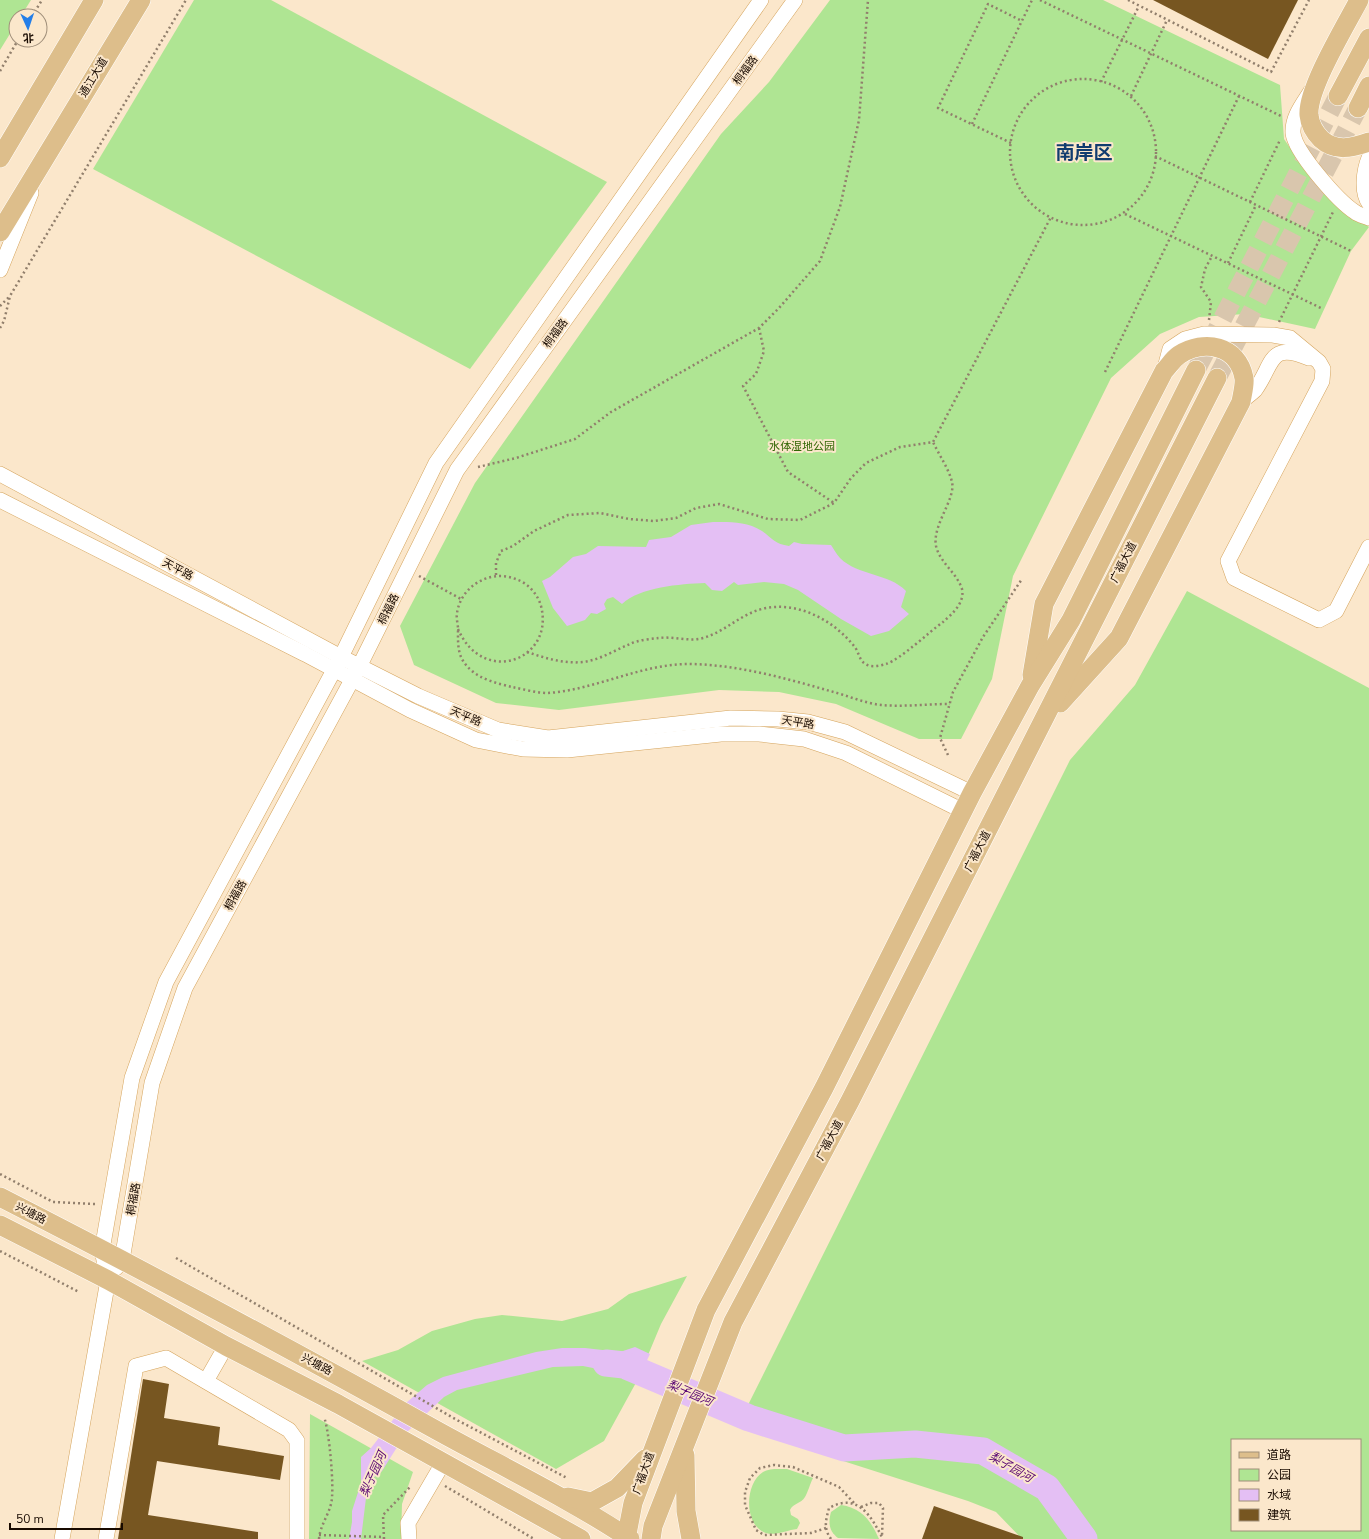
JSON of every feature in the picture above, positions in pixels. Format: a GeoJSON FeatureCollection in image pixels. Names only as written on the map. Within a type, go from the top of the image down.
{"type":"FeatureCollection","features":[{"type":"Feature","properties":{"kind":"main road","name":"通江大道"},"geometry":{"type":"LineString","coordinates":[[0,232],[140,0]]}},
{"type":"Feature","properties":{"kind":"main road"},"geometry":{"type":"LineString","coordinates":[[1358,0],[1314,87],[1309,114],[1313,132],[1328,146],[1350,148],[1369,142]]}},
{"type":"Feature","properties":{"kind":"main road"},"geometry":{"type":"LineString","coordinates":[[0,158],[5,147],[93,1]]}},
{"type":"Feature","properties":{"kind":"main road"},"geometry":{"type":"LineString","coordinates":[[1338,96],[1369,38]]}},
{"type":"Feature","properties":{"kind":"main road"},"geometry":{"type":"LineString","coordinates":[[1358,108],[1369,86]]}},
{"type":"Feature","properties":{"kind":"main road"},"geometry":{"type":"LineString","coordinates":[[1030,686],[1044,604],[1164,371],[1178,356],[1198,346],[1222,348],[1238,362],[1244,379],[1241,402],[1119,638],[1045,718]]}},
{"type":"Feature","properties":{"kind":"main road","name":"广福大道"},"geometry":{"type":"LineString","coordinates":[[627,1538],[633,1503],[667,1409],[706,1310],[824,1088],[972,793],[1030,686],[1071,620],[1196,370]]}},
{"type":"Feature","properties":{"kind":"main road","name":"广福大道"},"geometry":{"type":"LineString","coordinates":[[684,1445],[733,1322],[850,1101],[1217,378]]}},
{"type":"Feature","properties":{"kind":"main road","name":"兴塘路"},"geometry":{"type":"LineString","coordinates":[[0,1197],[351,1382],[558,1496],[627,1538]]}},
{"type":"Feature","properties":{"kind":"main road"},"geometry":{"type":"LineString","coordinates":[[0,1225],[108,1280],[226,1346],[338,1404],[438,1467],[581,1539]]}},
{"type":"Feature","properties":{"kind":"main road"},"geometry":{"type":"LineString","coordinates":[[652,1539],[653,1526],[684,1445]]}},
{"type":"Feature","properties":{"kind":"main road"},"geometry":{"type":"LineString","coordinates":[[684,1445],[686,1511],[691,1539]]}},
{"type":"Feature","properties":{"kind":"main road"},"geometry":{"type":"LineString","coordinates":[[558,1496],[592,1502],[617,1488],[651,1452]]}},
{"type":"Feature","properties":{"kind":"street","name":"桐福路"},"geometry":{"type":"LineString","coordinates":[[62,1539],[108,1280],[102,1250],[132,1078],[166,982],[338,663],[436,463],[761,0]]}},
{"type":"Feature","properties":{"kind":"street","name":"桐福路"},"geometry":{"type":"LineString","coordinates":[[108,1280],[122,1260],[152,1083],[185,988],[353,679],[457,470],[795,0]]}},
{"type":"Feature","properties":{"kind":"street"},"geometry":{"type":"LineString","coordinates":[[1314,87],[1292,121],[1293,132],[1298,148],[1339,199],[1355,212],[1369,218]]}},
{"type":"Feature","properties":{"kind":"street","name":"通江大道"},"geometry":{"type":"LineString","coordinates":[[0,270],[46,155]]}},
{"type":"Feature","properties":{"kind":"street"},"geometry":{"type":"LineString","coordinates":[[1369,158],[1365,167],[1364,181],[1366,199],[1369,203]]}},
{"type":"Feature","properties":{"kind":"street"},"geometry":{"type":"LineString","coordinates":[[1164,371],[1170,349],[1185,339],[1204,334],[1273,334],[1290,338],[1319,362],[1323,369],[1322,381],[1228,561],[1234,578],[1319,620],[1336,612],[1369,547]]}},
{"type":"Feature","properties":{"kind":"street"},"geometry":{"type":"LineString","coordinates":[[1241,402],[1255,390],[1272,358],[1283,352],[1295,352],[1319,362]]}},
{"type":"Feature","properties":{"kind":"street","name":"天平路"},"geometry":{"type":"LineString","coordinates":[[0,474],[338,663],[353,679],[410,710],[476,740],[523,749],[567,750],[721,734],[759,734],[804,739],[846,753],[963,811]]}},
{"type":"Feature","properties":{"kind":"street","name":"天平路"},"geometry":{"type":"LineString","coordinates":[[0,500],[338,663],[360,665],[418,696],[498,730],[548,738],[731,718],[778,719],[808,722],[845,732],[972,793]]}},
{"type":"Feature","properties":{"kind":"street"},"geometry":{"type":"LineString","coordinates":[[206,1381],[226,1346]]}},
{"type":"Feature","properties":{"kind":"street"},"geometry":{"type":"LineString","coordinates":[[106,1539],[136,1366],[166,1358],[289,1430],[297,1441],[297,1539]]}},
{"type":"Feature","properties":{"kind":"street"},"geometry":{"type":"LineString","coordinates":[[409,1539],[408,1523],[438,1467]]}},
{"type":"Feature","properties":{"kind":"path"},"geometry":{"type":"LineString","coordinates":[[0,306],[10,296],[186,0]]}},
{"type":"Feature","properties":{"kind":"path"},"geometry":{"type":"LineString","coordinates":[[475,467],[516,458],[575,439],[612,412],[759,328],[779,308],[820,261],[840,207],[859,120],[868,0]]}},
{"type":"Feature","properties":{"kind":"path"},"geometry":{"type":"LineString","coordinates":[[972,124],[1032,0]]}},
{"type":"Feature","properties":{"kind":"path"},"geometry":{"type":"LineString","coordinates":[[1040,0],[1292,121],[1250,202]]}},
{"type":"Feature","properties":{"kind":"path"},"geometry":{"type":"LineString","coordinates":[[1128,0],[1270,72],[1309,0]]}},
{"type":"Feature","properties":{"kind":"path"},"geometry":{"type":"LineString","coordinates":[[1011,143],[938,108],[988,4],[1022,21]]}},
{"type":"Feature","properties":{"kind":"path"},"geometry":{"type":"LineString","coordinates":[[1101,82],[1139,6]]}},
{"type":"Feature","properties":{"kind":"path"},"geometry":{"type":"LineString","coordinates":[[1131,96],[1167,20]]}},
{"type":"Feature","properties":{"kind":"path"},"geometry":{"type":"LineString","coordinates":[[0,71],[13,48]]}},
{"type":"Feature","properties":{"kind":"path"},"geometry":{"type":"LineString","coordinates":[[1087,79],[1111,84],[1131,96],[1148,116],[1156,139],[1156,164],[1148,187],[1125,214],[1088,225],[1065,223],[1043,213],[1025,197],[1014,177],[1010,153],[1011,143],[1013,130],[1024,109],[1041,92],[1063,82],[1087,79]]}},
{"type":"Feature","properties":{"kind":"path"},"geometry":{"type":"LineString","coordinates":[[1105,372],[1239,96]]}},
{"type":"Feature","properties":{"kind":"path"},"geometry":{"type":"LineString","coordinates":[[1155,156],[1352,251]]}},
{"type":"Feature","properties":{"kind":"path"},"geometry":{"type":"LineString","coordinates":[[1273,334],[1339,199]]}},
{"type":"Feature","properties":{"kind":"path"},"geometry":{"type":"LineString","coordinates":[[1228,263],[1256,205]]}},
{"type":"Feature","properties":{"kind":"path"},"geometry":{"type":"LineString","coordinates":[[1125,214],[1323,309]]}},
{"type":"Feature","properties":{"kind":"path"},"geometry":{"type":"LineString","coordinates":[[933,442],[1051,217]]}},
{"type":"Feature","properties":{"kind":"path"},"geometry":{"type":"LineString","coordinates":[[1209,320],[1211,302],[1201,287],[1205,270],[1212,256]]}},
{"type":"Feature","properties":{"kind":"path"},"geometry":{"type":"LineString","coordinates":[[0,328],[4,321],[10,296]]}},
{"type":"Feature","properties":{"kind":"path"},"geometry":{"type":"LineString","coordinates":[[759,328],[764,351],[756,374],[743,386],[788,472],[834,503]]}},
{"type":"Feature","properties":{"kind":"path"},"geometry":{"type":"LineString","coordinates":[[496,575],[496,563],[501,551],[513,546],[534,531],[568,515],[600,513],[629,519],[654,521],[676,518],[696,508],[719,504],[768,519],[800,520],[834,503],[851,478],[866,463],[900,447],[933,442]]}},
{"type":"Feature","properties":{"kind":"path"},"geometry":{"type":"LineString","coordinates":[[527,652],[551,660],[583,662],[605,656],[632,643],[661,638],[680,640],[702,639],[724,630],[744,615],[766,608],[792,607],[815,615],[838,629],[855,647],[863,662],[871,667],[887,664],[947,619],[962,600],[962,589],[943,562],[936,545],[939,522],[948,507],[952,483],[933,442]]}},
{"type":"Feature","properties":{"kind":"path"},"geometry":{"type":"LineString","coordinates":[[458,629],[464,642],[469,648],[474,653],[487,660],[502,662],[515,659],[527,652],[536,642],[542,630],[543,616],[541,603],[534,591],[524,582],[511,577],[496,575],[482,579],[470,588],[461,599],[457,614],[458,651],[471,670],[498,684],[546,693],[595,683],[650,669],[690,664],[760,672],[880,705],[950,704]]}},
{"type":"Feature","properties":{"kind":"path"},"geometry":{"type":"LineString","coordinates":[[419,576],[461,599]]}},
{"type":"Feature","properties":{"kind":"path"},"geometry":{"type":"LineString","coordinates":[[948,755],[940,738],[953,692],[983,637],[1022,579]]}},
{"type":"Feature","properties":{"kind":"path"},"geometry":{"type":"LineString","coordinates":[[0,1174],[53,1202],[95,1204]]}},
{"type":"Feature","properties":{"kind":"path"},"geometry":{"type":"LineString","coordinates":[[0,1251],[79,1292]]}},
{"type":"Feature","properties":{"kind":"path"},"geometry":{"type":"LineString","coordinates":[[176,1258],[457,1420],[568,1478]]}},
{"type":"Feature","properties":{"kind":"path"},"geometry":{"type":"LineString","coordinates":[[318,1539],[331,1504],[333,1483],[325,1417]]}},
{"type":"Feature","properties":{"kind":"path"},"geometry":{"type":"LineString","coordinates":[[826,1528],[811,1533],[764,1535],[756,1530],[745,1505],[745,1492],[750,1478],[760,1468],[774,1466],[793,1467],[839,1488],[854,1503],[866,1510],[883,1538]]}},
{"type":"Feature","properties":{"kind":"path"},"geometry":{"type":"LineString","coordinates":[[438,1467],[534,1539]]}},
{"type":"Feature","properties":{"kind":"path"},"geometry":{"type":"LineString","coordinates":[[319,1535],[384,1538],[384,1515],[414,1482]]}},
{"type":"Feature","properties":{"kind":"path"},"geometry":{"type":"LineString","coordinates":[[831,1539],[825,1522],[829,1508],[839,1502],[854,1503]]}},
{"type":"Feature","properties":{"kind":"path"},"geometry":{"type":"LineString","coordinates":[[861,1507],[871,1503],[879,1503],[883,1508],[883,1538]]}},
{"type":"Feature","properties":{"kind":"green space"},"geometry":{"type":"Polygon","coordinates":[[[0,0],[31,0],[26,8],[8,8],[8,37],[0,50],[0,0]]]}},
{"type":"Feature","properties":{"kind":"green space"},"geometry":{"type":"Polygon","coordinates":[[[194,0],[271,0],[607,182],[470,369],[93,169],[194,0]]]}},
{"type":"Feature","properties":{"kind":"green space","name":"水体湿地公园"},"geometry":{"type":"Polygon","coordinates":[[[830,0],[1103,0],[1280,85],[1284,139],[1309,176],[1369,227],[1351,251],[1315,329],[1245,314],[1199,317],[1160,334],[1111,378],[1013,576],[992,679],[961,739],[919,739],[836,704],[779,692],[719,690],[559,710],[496,703],[414,665],[400,626],[475,483],[721,134],[769,82],[830,0]]]}},
{"type":"Feature","properties":{"kind":"green space"},"geometry":{"type":"Polygon","coordinates":[[[1187,591],[1369,688],[1369,1539],[1022,1539],[996,1512],[968,1501],[737,1427],[1070,760],[1135,685],[1187,591]]]}},
{"type":"Feature","properties":{"kind":"green space"},"geometry":{"type":"Polygon","coordinates":[[[687,1276],[661,1324],[638,1379],[604,1441],[556,1469],[362,1361],[398,1350],[432,1331],[475,1319],[502,1315],[562,1321],[608,1309],[629,1294],[687,1276]]]}},
{"type":"Feature","properties":{"kind":"green space"},"geometry":{"type":"Polygon","coordinates":[[[310,1414],[413,1472],[402,1504],[401,1539],[309,1539],[310,1414]]]}},
{"type":"Feature","properties":{"kind":"green space"},"geometry":{"type":"Polygon","coordinates":[[[787,1469],[813,1478],[805,1497],[790,1510],[791,1515],[798,1519],[800,1523],[797,1529],[778,1533],[766,1533],[759,1529],[750,1514],[749,1504],[752,1486],[757,1478],[765,1471],[787,1469]]]}},
{"type":"Feature","properties":{"kind":"green space"},"geometry":{"type":"Polygon","coordinates":[[[841,1505],[855,1509],[865,1516],[879,1539],[838,1538],[831,1530],[830,1516],[831,1512],[841,1505]]]}},
{"type":"Feature","properties":{"kind":"water"},"geometry":{"type":"Polygon","coordinates":[[[713,522],[750,525],[762,531],[777,542],[789,546],[794,542],[802,544],[831,545],[847,564],[864,572],[891,581],[906,591],[901,607],[909,614],[889,631],[871,636],[841,619],[798,590],[784,584],[764,582],[738,585],[734,582],[722,591],[712,590],[705,583],[684,584],[650,590],[630,598],[622,604],[613,597],[607,599],[604,604],[606,609],[597,614],[591,613],[585,620],[567,626],[553,608],[542,581],[550,577],[573,557],[586,554],[598,546],[646,547],[649,540],[671,537],[691,525],[713,522]]]}},
{"type":"Feature","properties":{"kind":"water"},"geometry":{"type":"Polygon","coordinates":[[[635,1347],[650,1354],[638,1379],[632,1375],[629,1376],[622,1372],[613,1372],[583,1366],[553,1367],[457,1390],[444,1397],[406,1433],[382,1471],[373,1478],[366,1498],[361,1539],[349,1539],[352,1511],[361,1483],[361,1457],[371,1448],[406,1403],[427,1385],[443,1377],[536,1352],[562,1348],[585,1348],[620,1352],[635,1347]]]}},
{"type":"Feature","properties":{"kind":"building"},"geometry":{"type":"Polygon","coordinates":[[[1153,0],[1298,0],[1268,59],[1153,0]]]}},
{"type":"Feature","properties":{"kind":"building"},"geometry":{"type":"Polygon","coordinates":[[[143,1379],[169,1384],[164,1418],[220,1427],[218,1445],[284,1456],[280,1480],[157,1461],[148,1515],[258,1532],[258,1539],[118,1539],[143,1379]]]}},
{"type":"Feature","properties":{"kind":"building"},"geometry":{"type":"Polygon","coordinates":[[[934,1506],[1023,1537],[1023,1539],[922,1539],[934,1506]]]}},
{"type":"Feature","properties":{"kind":"waterway","name":"梨子园河"},"geometry":{"type":"LineString","coordinates":[[606,1363],[624,1365],[749,1418],[844,1448],[915,1444],[983,1451],[1047,1488],[1084,1539]]}},
{"type":"Feature","properties":{"kind":"tunnel"},"geometry":{"type":"LineString","coordinates":[[1196,370],[1338,96]]}},
{"type":"Feature","properties":{"kind":"tunnel"},"geometry":{"type":"LineString","coordinates":[[1217,378],[1358,108]]}},
{"type":"Feature","properties":{"kind":"district","name":"南岸区"},"geometry":{"type":"Point","coordinates":[1084,152]}}]}
